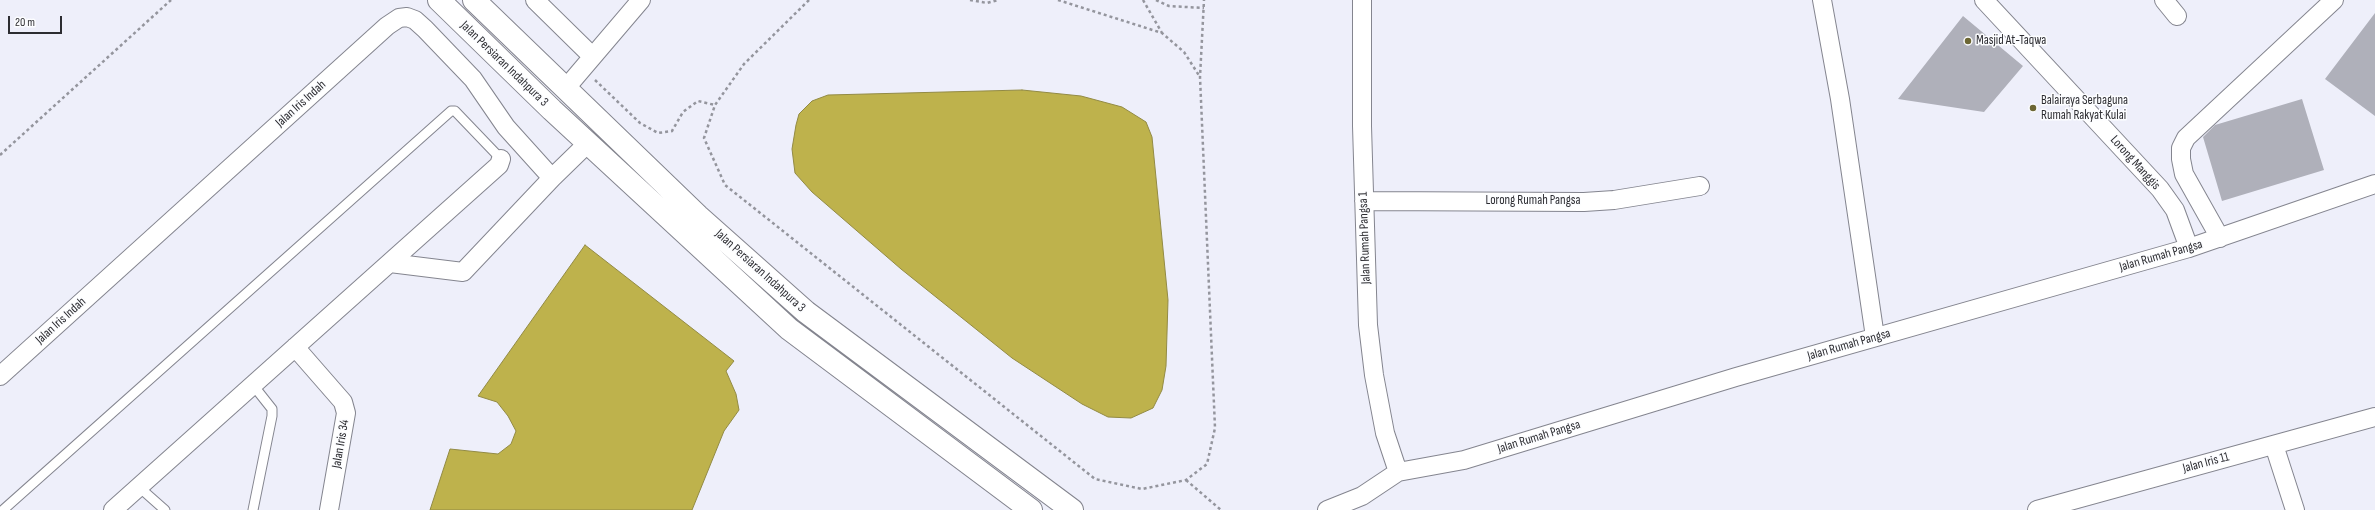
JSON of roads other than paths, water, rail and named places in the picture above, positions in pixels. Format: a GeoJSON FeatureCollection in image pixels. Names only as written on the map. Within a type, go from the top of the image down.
{"type":"FeatureCollection","features":[{"type":"Feature","properties":{"kind":"main road","name":"Jalan Persiaran Indahpura 3"},"geometry":{"type":"LineString","coordinates":[[439,0],[588,143],[789,329],[1031,510]]}},
{"type":"Feature","properties":{"kind":"main road","name":"Jalan Persiaran Indahpura 3"},"geometry":{"type":"LineString","coordinates":[[474,0],[698,216],[806,312],[1072,510]]}},
{"type":"Feature","properties":{"kind":"street"},"geometry":{"type":"LineString","coordinates":[[535,0],[587,62]]}},
{"type":"Feature","properties":{"kind":"street"},"geometry":{"type":"LineString","coordinates":[[566,88],[641,0]]}},
{"type":"Feature","properties":{"kind":"street","name":"Jalan Rumah Pangsa 1"},"geometry":{"type":"LineString","coordinates":[[1362,0],[1364,201],[1368,325],[1373,368],[1385,433],[1398,472]]}},
{"type":"Feature","properties":{"kind":"street"},"geometry":{"type":"LineString","coordinates":[[1822,0],[1840,99],[1875,337]]}},
{"type":"Feature","properties":{"kind":"street","name":"Lorong Manggis"},"geometry":{"type":"LineString","coordinates":[[1984,0],[2160,189],[2175,210],[2189,248]]}},
{"type":"Feature","properties":{"kind":"street"},"geometry":{"type":"LineString","coordinates":[[2164,0],[2177,16]]}},
{"type":"Feature","properties":{"kind":"street"},"geometry":{"type":"LineString","coordinates":[[2220,238],[2184,174],[2181,148],[2186,138],[2334,0]]}},
{"type":"Feature","properties":{"kind":"street","name":"Jalan Iris Indah"},"geometry":{"type":"LineString","coordinates":[[0,376],[387,26],[399,18],[407,17],[415,20],[473,79],[506,127],[552,178]]}},
{"type":"Feature","properties":{"kind":"street"},"geometry":{"type":"LineString","coordinates":[[390,263],[463,272],[552,178],[588,143]]}},
{"type":"Feature","properties":{"kind":"street"},"geometry":{"type":"LineString","coordinates":[[113,510],[499,165],[501,158]]}},
{"type":"Feature","properties":{"kind":"street","name":"Jalan Rumah Pangsa"},"geometry":{"type":"LineString","coordinates":[[1327,510],[1362,496],[1398,472],[1464,460],[1736,377],[2189,248],[2375,184]]}},
{"type":"Feature","properties":{"kind":"street","name":"Lorong Rumah Pangsa"},"geometry":{"type":"LineString","coordinates":[[1364,201],[1584,202],[1614,200],[1700,186]]}},
{"type":"Feature","properties":{"kind":"street","name":"Jalan Iris 34"},"geometry":{"type":"LineString","coordinates":[[295,347],[343,402],[346,413],[329,510]]}},
{"type":"Feature","properties":{"kind":"street","name":"Jalan Iris 11"},"geometry":{"type":"LineString","coordinates":[[2037,510],[2375,416]]}},
{"type":"Feature","properties":{"kind":"street"},"geometry":{"type":"LineString","coordinates":[[2274,445],[2295,510]]}},
{"type":"Feature","properties":{"kind":"lane"},"geometry":{"type":"LineString","coordinates":[[3,510],[452,110],[455,111],[501,158]]}},
{"type":"Feature","properties":{"kind":"lane"},"geometry":{"type":"LineString","coordinates":[[253,385],[272,409],[272,416],[253,510]]}},
{"type":"Feature","properties":{"kind":"lane"},"geometry":{"type":"LineString","coordinates":[[139,487],[165,510]]}},
{"type":"Feature","properties":{"kind":"place","name":"Masjid At-Taqwa"},"geometry":{"type":"Point","coordinates":[1968,41]}},
{"type":"Feature","properties":{"kind":"place","name":"Balairaya Serbaguna Rumah Rakyat Kulai"},"geometry":{"type":"Point","coordinates":[2033,108]}}]}
